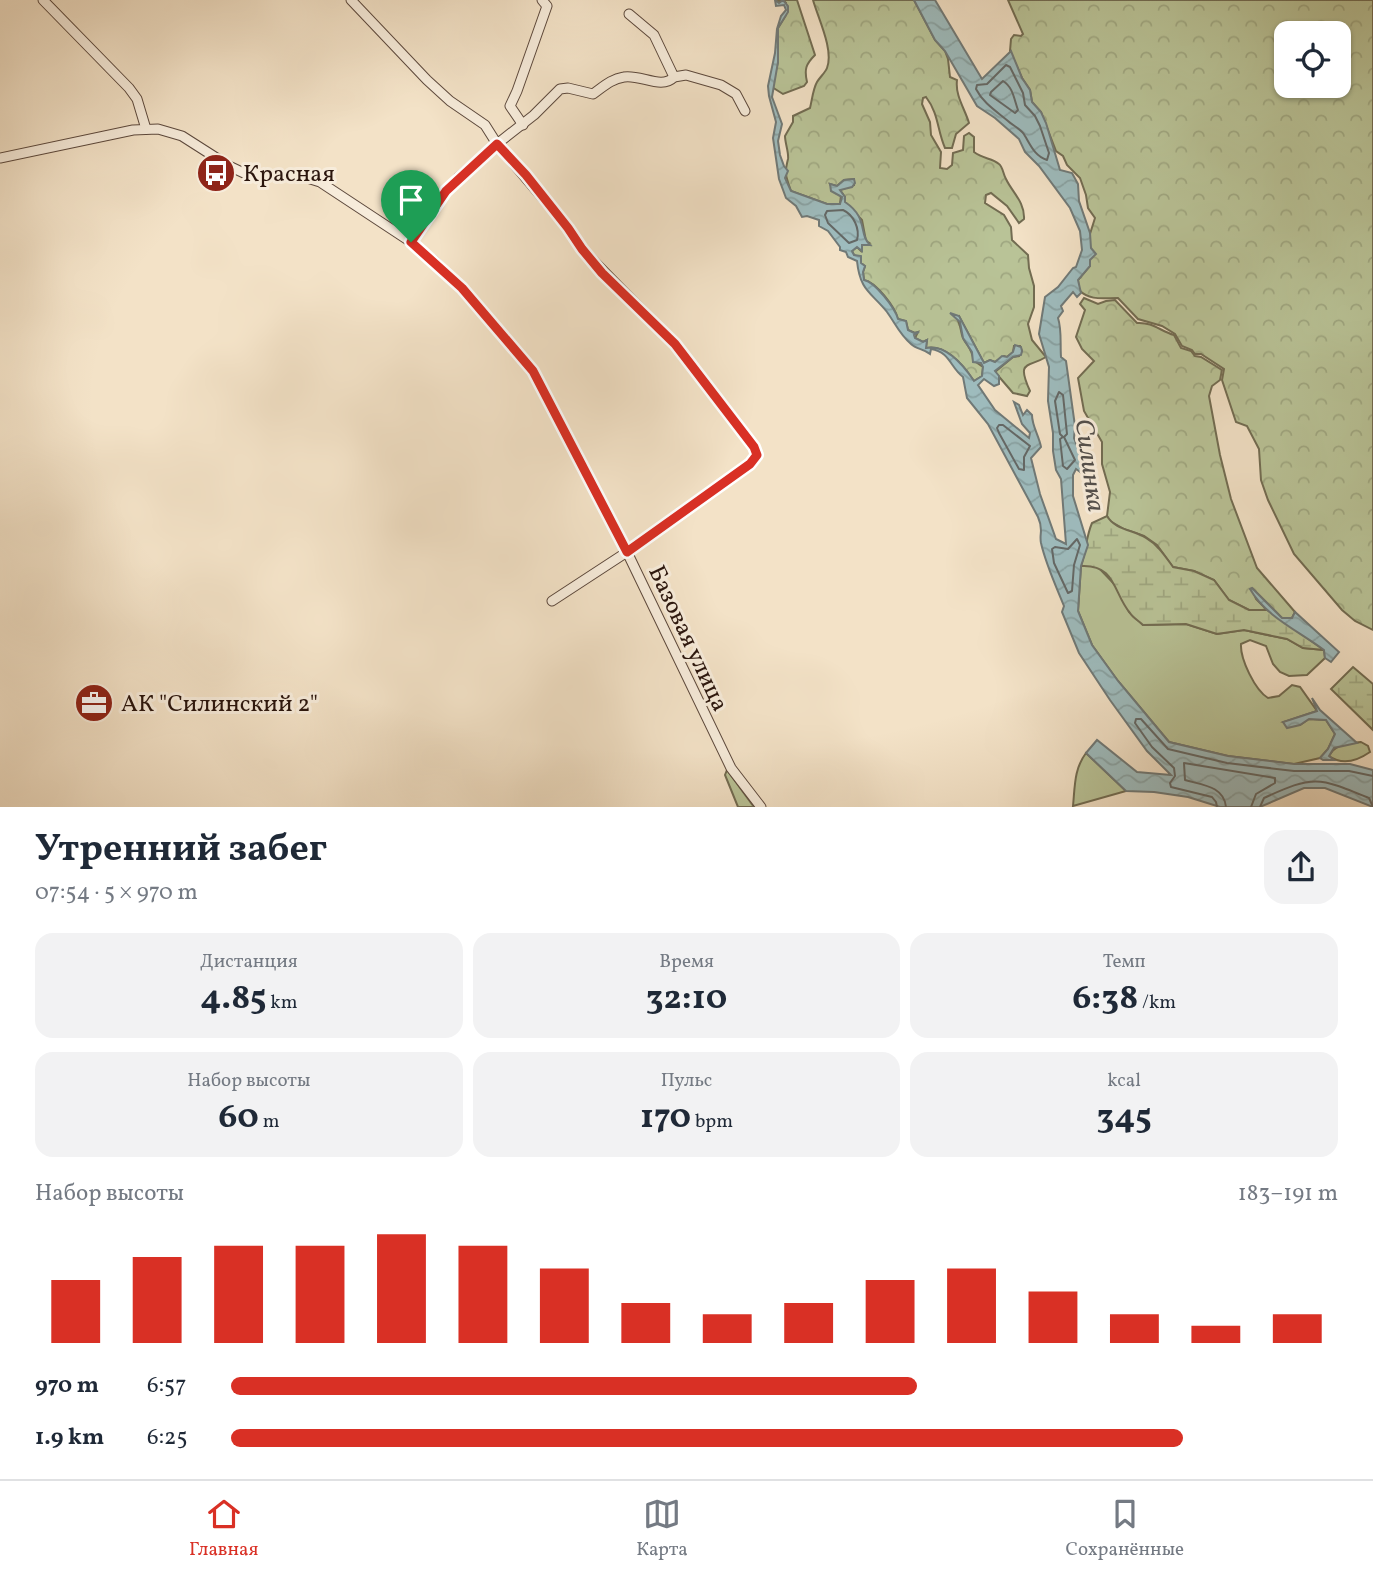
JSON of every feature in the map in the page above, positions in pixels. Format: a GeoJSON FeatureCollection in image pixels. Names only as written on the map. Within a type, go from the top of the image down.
{"type":"FeatureCollection","features":[{"type":"Feature","properties":{"kind":"street"},"geometry":{"type":"LineString","coordinates":[[0,158],[146,129],[136,99],[129,88],[43,0]]}},
{"type":"Feature","properties":{"kind":"street"},"geometry":{"type":"LineString","coordinates":[[351,0],[427,80],[450,101],[485,125],[497,144],[562,219],[595,265],[675,344],[754,447],[757,455],[750,464],[627,552],[552,601]]}},
{"type":"Feature","properties":{"kind":"street"},"geometry":{"type":"LineString","coordinates":[[523,125],[510,106],[547,6],[542,0]]}},
{"type":"Feature","properties":{"kind":"street"},"geometry":{"type":"LineString","coordinates":[[629,14],[654,35],[674,77]]}},
{"type":"Feature","properties":{"kind":"street"},"geometry":{"type":"LineString","coordinates":[[411,242],[446,191],[497,144],[523,125],[560,89],[568,88],[593,94],[621,77],[662,83],[686,75],[721,85],[736,94],[746,111]]}},
{"type":"Feature","properties":{"kind":"street","name":"Базовая улица"},"geometry":{"type":"LineString","coordinates":[[146,129],[158,129],[182,136],[229,166],[248,174],[304,177],[320,182],[411,242],[462,288],[533,371],[627,552],[731,768],[761,807]]}},
{"type":"Feature","properties":{"kind":"green space"},"geometry":{"type":"Polygon","coordinates":[[[783,0],[797,0],[815,55],[806,67],[807,82],[804,86],[783,94],[772,87],[778,62],[778,28],[786,15],[786,3],[783,0]]]}},
{"type":"Feature","properties":{"kind":"green space"},"geometry":{"type":"Polygon","coordinates":[[[813,0],[914,0],[935,40],[945,51],[950,77],[957,80],[959,97],[969,123],[956,134],[952,148],[945,148],[933,110],[926,97],[923,98],[922,104],[930,122],[931,135],[941,152],[940,168],[947,169],[952,165],[953,153],[963,150],[964,136],[969,133],[974,137],[974,152],[1000,165],[1024,213],[1024,219],[1019,223],[1007,206],[991,193],[986,195],[985,203],[1004,215],[1011,227],[1012,240],[1028,255],[1034,286],[1034,307],[1028,324],[1032,340],[1046,357],[1029,364],[1024,370],[1030,391],[1027,396],[1013,393],[995,372],[1013,357],[1019,356],[1022,351],[1020,346],[1014,346],[1013,352],[1007,357],[984,363],[959,316],[956,317],[973,360],[983,367],[982,376],[974,381],[954,357],[941,349],[926,348],[927,340],[923,342],[915,338],[918,332],[908,330],[906,321],[898,319],[884,296],[874,285],[864,280],[865,266],[861,263],[861,258],[852,251],[857,247],[861,251],[862,245],[869,243],[866,241],[862,220],[845,202],[840,190],[854,185],[854,179],[844,180],[837,186],[830,184],[835,193],[841,195],[840,204],[827,204],[791,191],[786,175],[788,157],[785,136],[793,122],[793,116],[810,108],[818,80],[829,61],[827,43],[813,0]]]}},
{"type":"Feature","properties":{"kind":"green space"},"geometry":{"type":"Polygon","coordinates":[[[1008,0],[1373,0],[1373,630],[1355,621],[1342,610],[1294,554],[1261,480],[1259,449],[1247,426],[1236,422],[1222,380],[1224,369],[1201,354],[1195,354],[1182,346],[1175,334],[1162,326],[1138,319],[1118,298],[1092,297],[1079,290],[1078,280],[1090,266],[1090,234],[1095,218],[1088,208],[1080,178],[1056,151],[1041,112],[1032,102],[1030,90],[1010,51],[1011,39],[1014,35],[1023,34],[1008,0]]]}},
{"type":"Feature","properties":{"kind":"green space"},"geometry":{"type":"Polygon","coordinates":[[[1084,298],[1098,304],[1115,300],[1137,323],[1152,325],[1174,335],[1181,348],[1222,370],[1220,380],[1212,386],[1209,396],[1231,499],[1257,568],[1295,612],[1292,618],[1282,618],[1252,588],[1256,599],[1267,610],[1249,610],[1229,600],[1214,580],[1194,571],[1173,567],[1157,545],[1144,536],[1110,521],[1107,516],[1110,492],[1102,464],[1102,442],[1084,411],[1078,378],[1094,361],[1082,349],[1076,337],[1085,310],[1080,304],[1084,298]]]}},
{"type":"Feature","properties":{"kind":"green space"},"geometry":{"type":"Polygon","coordinates":[[[1107,516],[1115,524],[1150,541],[1173,567],[1194,571],[1214,580],[1229,600],[1249,610],[1267,610],[1324,650],[1303,648],[1287,639],[1244,630],[1217,634],[1186,624],[1143,625],[1131,615],[1107,575],[1101,570],[1081,566],[1092,523],[1107,516]]]}},
{"type":"Feature","properties":{"kind":"green space"},"geometry":{"type":"Polygon","coordinates":[[[1096,565],[1118,588],[1129,612],[1143,625],[1186,624],[1217,634],[1244,630],[1287,639],[1303,648],[1324,650],[1325,658],[1307,675],[1289,676],[1280,672],[1273,664],[1266,646],[1250,640],[1241,644],[1249,674],[1268,698],[1279,696],[1292,685],[1300,687],[1317,711],[1284,722],[1300,725],[1309,719],[1326,720],[1335,734],[1328,749],[1320,758],[1294,764],[1228,756],[1169,742],[1092,645],[1078,611],[1081,566],[1096,565]]]}},
{"type":"Feature","properties":{"kind":"green space"},"geometry":{"type":"Polygon","coordinates":[[[1353,667],[1373,684],[1373,730],[1331,689],[1353,667]]]}},
{"type":"Feature","properties":{"kind":"green space"},"geometry":{"type":"Polygon","coordinates":[[[1361,742],[1368,746],[1370,752],[1360,758],[1345,762],[1329,756],[1339,746],[1361,742]]]}},
{"type":"Feature","properties":{"kind":"green space"},"geometry":{"type":"Polygon","coordinates":[[[1086,753],[1126,791],[1073,806],[1077,772],[1086,753]]]}},
{"type":"Feature","properties":{"kind":"green space"},"geometry":{"type":"Polygon","coordinates":[[[727,770],[754,807],[738,807],[725,775],[727,770]]]}},
{"type":"Feature","properties":{"kind":"water"},"geometry":{"type":"Polygon","coordinates":[[[775,0],[779,3],[783,0],[788,6],[788,12],[778,28],[778,62],[772,97],[782,124],[778,141],[780,155],[788,171],[785,178],[791,191],[827,204],[840,204],[842,197],[831,191],[830,184],[837,186],[844,180],[854,179],[852,187],[840,190],[845,202],[857,214],[866,241],[870,245],[862,245],[862,251],[857,247],[852,251],[854,255],[861,256],[861,263],[865,266],[864,280],[874,285],[884,296],[898,319],[906,321],[908,330],[919,332],[914,335],[915,338],[923,342],[927,340],[926,348],[941,349],[954,357],[974,381],[982,376],[983,367],[981,363],[973,362],[972,352],[963,338],[960,322],[950,313],[959,316],[984,363],[990,360],[995,362],[1002,356],[1007,357],[1013,352],[1015,345],[1021,347],[1021,355],[1013,357],[995,371],[999,376],[999,384],[994,386],[984,379],[978,385],[995,410],[1029,438],[1030,433],[1022,424],[1014,402],[1019,405],[1023,415],[1027,410],[1032,415],[1041,447],[1031,458],[1040,494],[1056,539],[1066,544],[1061,479],[1056,470],[1048,401],[1049,367],[1039,334],[1045,297],[1076,267],[1082,250],[1080,231],[1070,208],[1039,166],[1025,152],[1019,139],[977,106],[945,51],[935,40],[914,0],[935,0],[982,79],[1011,51],[1030,90],[1032,102],[1046,123],[1060,170],[1072,173],[1078,184],[1079,201],[1090,233],[1091,248],[1096,254],[1078,280],[1081,293],[1077,297],[1073,292],[1061,306],[1063,311],[1058,318],[1061,357],[1066,361],[1075,426],[1074,438],[1084,464],[1083,474],[1076,469],[1073,475],[1073,496],[1088,545],[1081,566],[1078,611],[1092,645],[1169,742],[1228,756],[1294,764],[1350,764],[1373,770],[1373,807],[1325,788],[1304,788],[1260,807],[1220,807],[1188,797],[1126,791],[1086,753],[1097,740],[1137,772],[1171,775],[1147,751],[1079,653],[1062,612],[1064,606],[1043,551],[1038,517],[988,424],[967,398],[963,377],[942,353],[931,349],[930,354],[907,340],[867,290],[858,271],[857,261],[840,250],[828,231],[819,226],[819,220],[802,217],[796,206],[786,198],[779,179],[773,138],[776,122],[768,86],[777,29],[786,10],[784,5],[776,6],[775,0]]]}},
{"type":"Feature","properties":{"kind":"water"},"geometry":{"type":"Polygon","coordinates":[[[1250,589],[1282,618],[1292,618],[1295,612],[1339,652],[1331,662],[1325,658],[1324,650],[1265,608],[1250,589]]]}},
{"type":"Feature","properties":{"kind":"water"},"geometry":{"type":"Polygon","coordinates":[[[1312,698],[1320,710],[1357,743],[1334,748],[1329,756],[1334,760],[1320,758],[1335,734],[1326,720],[1309,719],[1300,725],[1287,728],[1283,722],[1317,711],[1312,698]]]}},
{"type":"Feature","properties":{"kind":"place","name":"Красная"},"geometry":{"type":"Point","coordinates":[216,173]}},
{"type":"Feature","properties":{"kind":"place","name":"АК \"Силинский 2\""},"geometry":{"type":"Point","coordinates":[94,703]}},
{"type":"Feature","properties":{"kind":"route"},"geometry":{"type":"LineString","coordinates":[[497,144],[526,175],[602,273],[675,344],[754,447],[757,455],[750,464],[627,552],[533,371],[462,288],[411,242],[446,191],[497,144]]}},
{"type":"Feature","properties":{"kind":"water label","name":"Силинка"},"geometry":{"type":"Point","coordinates":[1091,465]}}]}
